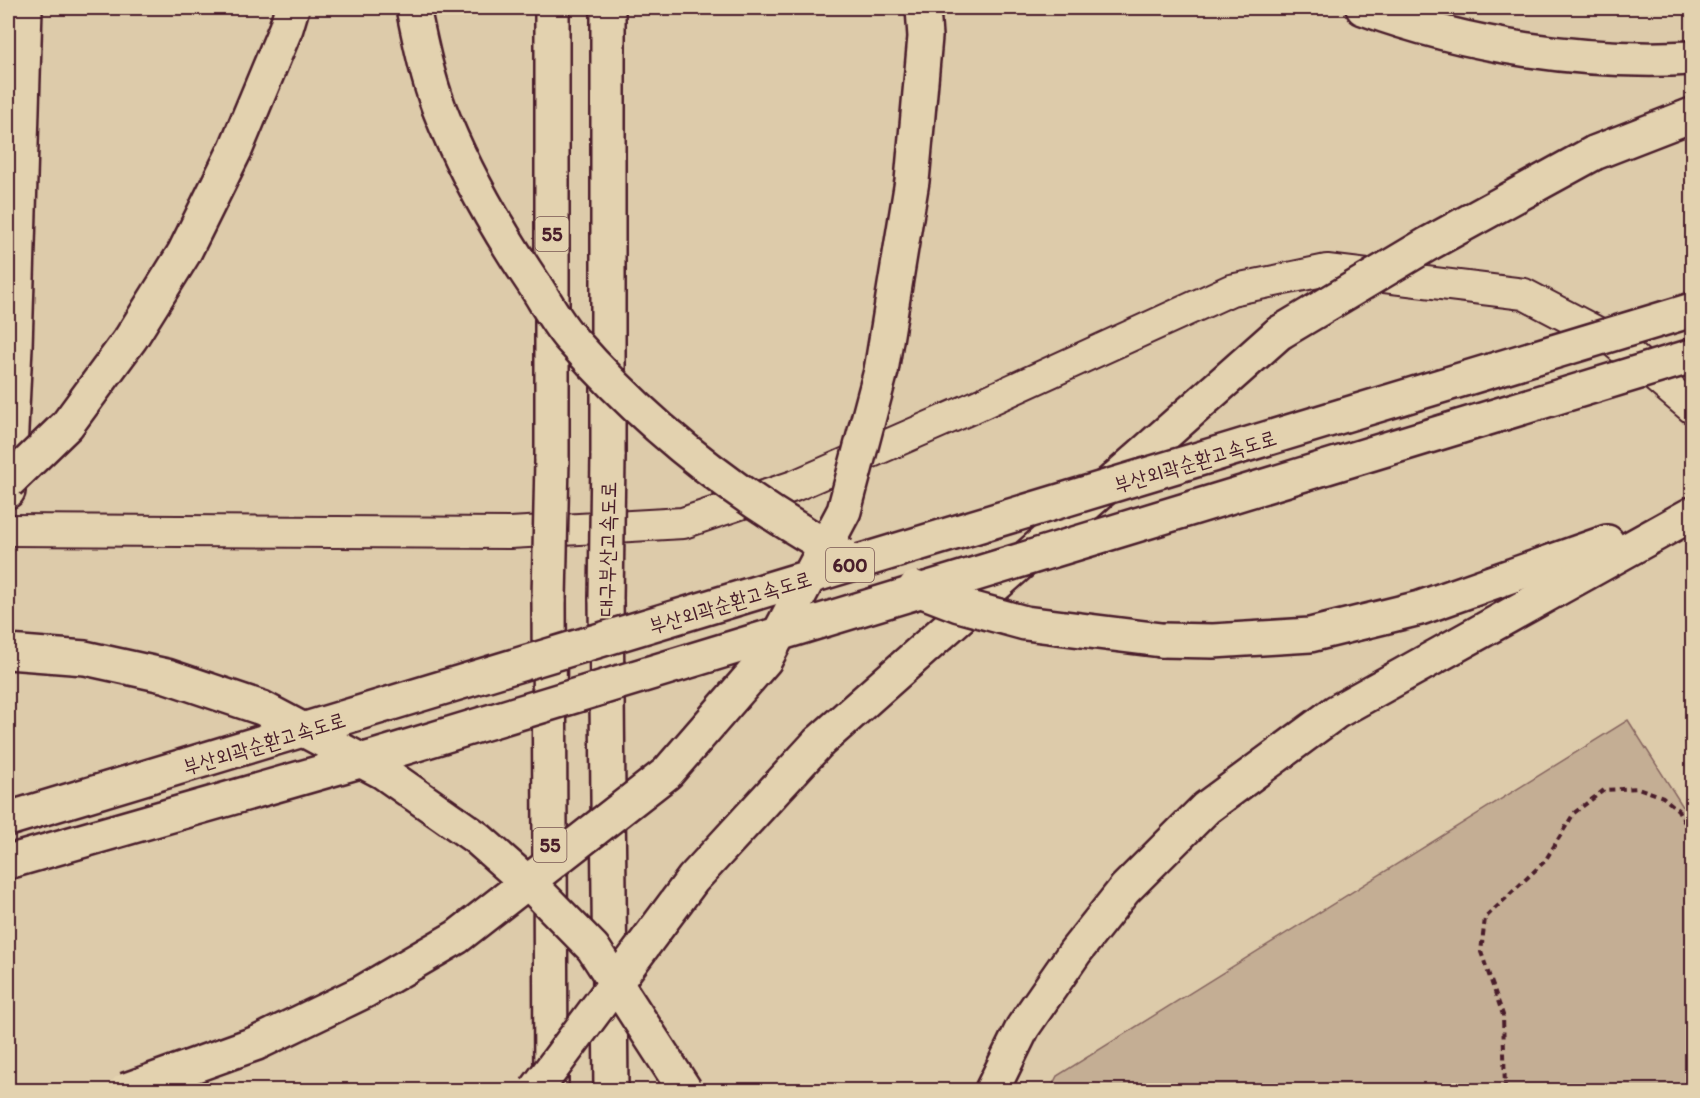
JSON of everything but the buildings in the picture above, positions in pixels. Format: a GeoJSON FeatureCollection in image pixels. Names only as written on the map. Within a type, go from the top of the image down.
{"type":"FeatureCollection","features":[{"type":"Feature","properties":{"kind":"main road"},"geometry":{"type":"LineString","coordinates":[[8,491],[15,347],[15,114],[25,8]]}},
{"type":"Feature","properties":{"kind":"main road"},"geometry":{"type":"LineString","coordinates":[[8,482],[67,426],[130,338],[184,253],[236,148],[286,28],[292,8]]}},
{"type":"Feature","properties":{"kind":"main road"},"geometry":{"type":"LineString","coordinates":[[413,8],[420,43],[439,108],[472,181],[515,256],[570,338],[640,412],[720,478],[800,532],[875,573],[959,605],[1025,623],[1161,640],[1214,641],[1310,635],[1409,611],[1692,512]]}},
{"type":"Feature","properties":{"kind":"main road","name":"55"},"geometry":{"type":"LineString","coordinates":[[551,1090],[549,599],[552,460],[552,8]]}},
{"type":"Feature","properties":{"kind":"main road","name":"대구부산고속도로"},"geometry":{"type":"LineString","coordinates":[[608,8],[606,599],[610,1090]]}},
{"type":"Feature","properties":{"kind":"main road"},"geometry":{"type":"LineString","coordinates":[[126,1090],[256,1043],[363,992],[457,937],[667,773],[765,660],[844,511],[881,371],[912,181],[925,37],[923,8]]}},
{"type":"Feature","properties":{"kind":"main road"},"geometry":{"type":"LineString","coordinates":[[1363,8],[1408,24],[1498,45],[1591,57],[1692,58]]}},
{"type":"Feature","properties":{"kind":"main road"},"geometry":{"type":"LineString","coordinates":[[536,1090],[693,879],[819,742],[1279,333],[1428,244],[1594,153],[1692,115]]}},
{"type":"Feature","properties":{"kind":"main road","name":"부산외곽순환고속도로"},"geometry":{"type":"LineString","coordinates":[[8,819],[1692,310]]}},
{"type":"Feature","properties":{"kind":"main road","name":"부산외곽순환고속도로"},"geometry":{"type":"LineString","coordinates":[[8,861],[385,753],[1692,356]]}},
{"type":"Feature","properties":{"kind":"main road"},"geometry":{"type":"LineString","coordinates":[[992,1090],[1023,1028],[1075,952],[1125,889],[1206,808],[1336,712],[1692,512]]}},
{"type":"Feature","properties":{"kind":"main road"},"geometry":{"type":"LineString","coordinates":[[8,652],[85,658],[167,676],[262,708],[383,772],[477,838],[538,892],[593,948],[685,1090]]}},
{"type":"Feature","properties":{"kind":"street"},"geometry":{"type":"LineString","coordinates":[[8,530],[510,533],[683,523],[794,486],[1232,290],[1327,270],[1524,294],[1612,340],[1692,408]]}},
{"type":"Feature","properties":{"kind":"path"},"geometry":{"type":"LineString","coordinates":[[1505,1090],[1503,1015],[1481,952],[1485,918],[1545,861],[1574,813],[1604,790],[1638,788],[1663,797],[1678,810],[1692,836]]}},
{"type":"Feature","properties":{"kind":"shaded area"},"geometry":{"type":"Polygon","coordinates":[[[1628,720],[1692,821],[1692,1090],[1050,1090],[1057,1076],[1628,720]]]}}]}
